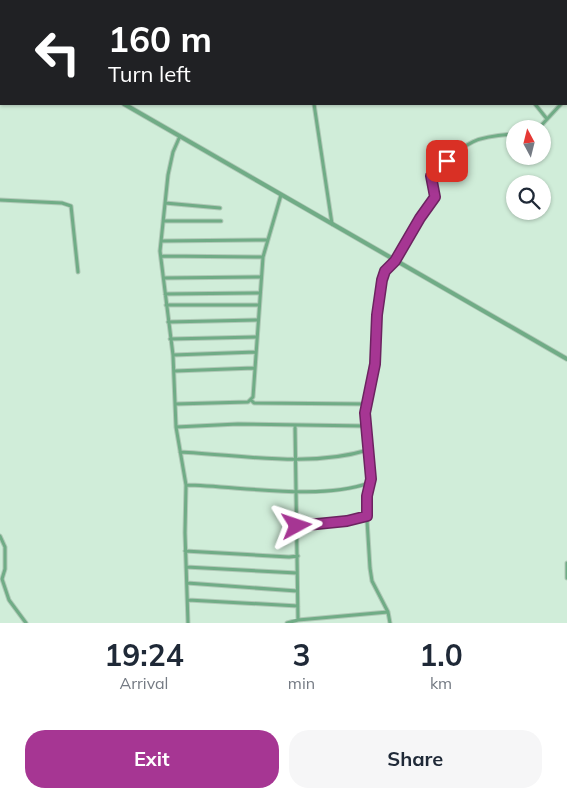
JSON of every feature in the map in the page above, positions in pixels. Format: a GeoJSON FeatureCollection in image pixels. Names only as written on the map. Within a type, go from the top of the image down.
{"type":"FeatureCollection","features":[{"type":"Feature","properties":{"kind":"street"},"geometry":{"type":"LineString","coordinates":[[126,105],[567,359]]}},
{"type":"Feature","properties":{"kind":"street"},"geometry":{"type":"LineString","coordinates":[[314,105],[332,224]]}},
{"type":"Feature","properties":{"kind":"street"},"geometry":{"type":"LineString","coordinates":[[536,105],[547,119],[560,105]]}},
{"type":"Feature","properties":{"kind":"street"},"geometry":{"type":"LineString","coordinates":[[180,135],[172,157],[165,203],[161,256],[173,355],[176,427],[186,485],[188,623]]}},
{"type":"Feature","properties":{"kind":"street"},"geometry":{"type":"LineString","coordinates":[[390,623],[388,612],[371,579],[367,516],[369,483],[371,479],[365,426],[366,404],[375,364],[377,315],[382,280],[385,271],[395,261],[420,218],[435,197],[431,176],[459,149],[477,138],[506,135]]}},
{"type":"Feature","properties":{"kind":"street"},"geometry":{"type":"LineString","coordinates":[[251,400],[260,277],[266,240],[281,195]]}},
{"type":"Feature","properties":{"kind":"street"},"geometry":{"type":"LineString","coordinates":[[0,200],[62,203],[71,206],[78,272]]}},
{"type":"Feature","properties":{"kind":"street"},"geometry":{"type":"LineString","coordinates":[[165,203],[220,208]]}},
{"type":"Feature","properties":{"kind":"street"},"geometry":{"type":"LineString","coordinates":[[163,221],[221,221]]}},
{"type":"Feature","properties":{"kind":"street"},"geometry":{"type":"LineString","coordinates":[[161,241],[266,240]]}},
{"type":"Feature","properties":{"kind":"street"},"geometry":{"type":"LineString","coordinates":[[161,256],[263,257]]}},
{"type":"Feature","properties":{"kind":"street"},"geometry":{"type":"LineString","coordinates":[[164,278],[260,277]]}},
{"type":"Feature","properties":{"kind":"street"},"geometry":{"type":"LineString","coordinates":[[165,294],[259,293]]}},
{"type":"Feature","properties":{"kind":"street"},"geometry":{"type":"LineString","coordinates":[[166,305],[258,305]]}},
{"type":"Feature","properties":{"kind":"street"},"geometry":{"type":"LineString","coordinates":[[168,322],[258,320]]}},
{"type":"Feature","properties":{"kind":"street"},"geometry":{"type":"LineString","coordinates":[[170,339],[257,337]]}},
{"type":"Feature","properties":{"kind":"street"},"geometry":{"type":"LineString","coordinates":[[173,355],[256,352]]}},
{"type":"Feature","properties":{"kind":"street"},"geometry":{"type":"LineString","coordinates":[[174,371],[254,368]]}},
{"type":"Feature","properties":{"kind":"street"},"geometry":{"type":"LineString","coordinates":[[176,404],[251,400],[254,403],[366,404]]}},
{"type":"Feature","properties":{"kind":"street"},"geometry":{"type":"LineString","coordinates":[[176,427],[295,424],[365,426]]}},
{"type":"Feature","properties":{"kind":"street"},"geometry":{"type":"LineString","coordinates":[[295,424],[298,492],[298,620]]}},
{"type":"Feature","properties":{"kind":"street"},"geometry":{"type":"LineString","coordinates":[[180,452],[297,459],[350,455],[368,450]]}},
{"type":"Feature","properties":{"kind":"street"},"geometry":{"type":"LineString","coordinates":[[186,485],[298,492],[343,489],[369,483]]}},
{"type":"Feature","properties":{"kind":"street"},"geometry":{"type":"LineString","coordinates":[[297,526],[347,521],[367,516]]}},
{"type":"Feature","properties":{"kind":"street"},"geometry":{"type":"LineString","coordinates":[[0,536],[4,547],[4,569],[1,579],[9,600],[26,623]]}},
{"type":"Feature","properties":{"kind":"street"},"geometry":{"type":"LineString","coordinates":[[186,551],[298,556]]}},
{"type":"Feature","properties":{"kind":"street"},"geometry":{"type":"LineString","coordinates":[[567,563],[567,578]]}},
{"type":"Feature","properties":{"kind":"street"},"geometry":{"type":"LineString","coordinates":[[186,567],[297,573]]}},
{"type":"Feature","properties":{"kind":"street"},"geometry":{"type":"LineString","coordinates":[[187,583],[297,591]]}},
{"type":"Feature","properties":{"kind":"street"},"geometry":{"type":"LineString","coordinates":[[188,600],[298,606]]}},
{"type":"Feature","properties":{"kind":"street"},"geometry":{"type":"LineString","coordinates":[[287,623],[298,620],[388,612]]}},
{"type":"Feature","properties":{"kind":"route"},"geometry":{"type":"LineString","coordinates":[[297,526],[330,524],[367,516],[366,504],[371,479],[365,413],[366,400],[375,364],[380,287],[385,271],[395,261],[422,214],[427,211],[435,197],[431,176],[447,161]]}}]}
